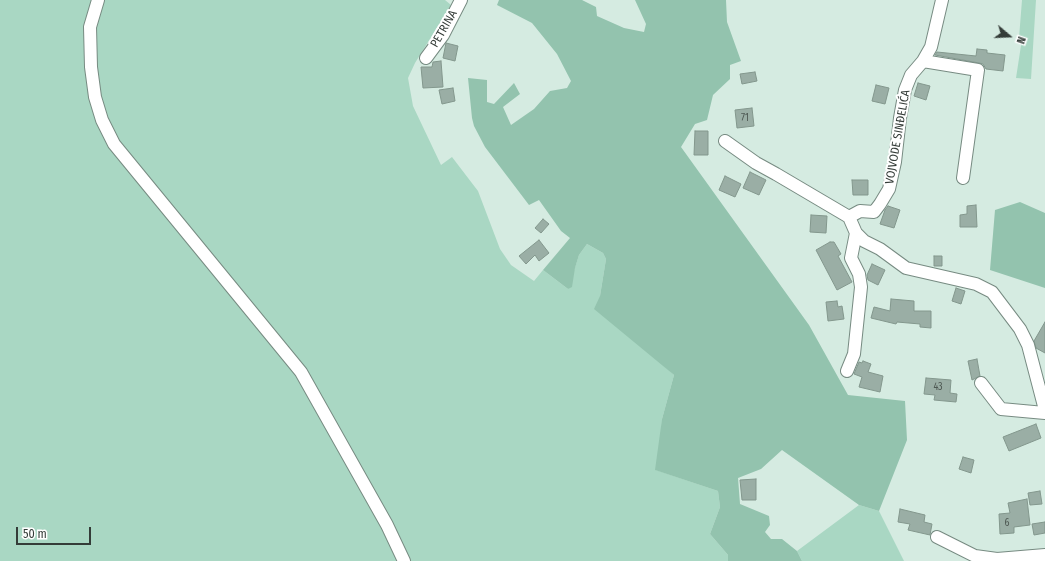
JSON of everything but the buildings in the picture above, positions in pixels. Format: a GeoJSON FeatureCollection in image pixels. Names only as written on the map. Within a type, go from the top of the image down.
{"type":"FeatureCollection","features":[{"type":"Feature","properties":{"kind":"street"},"geometry":{"type":"LineString","coordinates":[[98,0],[90,27],[91,67],[95,97],[102,120],[114,144],[301,372],[387,525],[404,561]]}},
{"type":"Feature","properties":{"kind":"street","name":"PETRINA"},"geometry":{"type":"LineString","coordinates":[[426,58],[443,35],[461,0]]}},
{"type":"Feature","properties":{"kind":"street","name":"VOJVODE SINĐELIĆA"},"geometry":{"type":"LineString","coordinates":[[849,217],[860,211],[874,212],[889,189],[895,162],[900,118],[906,90],[911,75],[923,61],[931,47],[942,0]]}},
{"type":"Feature","properties":{"kind":"street"},"geometry":{"type":"LineString","coordinates":[[923,61],[978,70],[963,178]]}},
{"type":"Feature","properties":{"kind":"street"},"geometry":{"type":"LineString","coordinates":[[725,140],[756,164],[776,174],[849,217],[856,233],[864,242],[887,253],[906,268],[976,284],[992,292],[1020,329],[1028,345],[1045,412],[1001,409],[981,383]]}},
{"type":"Feature","properties":{"kind":"street"},"geometry":{"type":"LineString","coordinates":[[847,371],[854,354],[861,287],[859,274],[852,258],[856,233]]}},
{"type":"Feature","properties":{"kind":"street"},"geometry":{"type":"LineString","coordinates":[[937,537],[975,556],[996,560],[1045,555]]}},
{"type":"Feature","properties":{"kind":"green space"},"geometry":{"type":"Polygon","coordinates":[[[0,0],[97,0],[93,9],[100,121],[300,373],[402,561],[0,561],[0,0]]]}},
{"type":"Feature","properties":{"kind":"green space"},"geometry":{"type":"Polygon","coordinates":[[[100,0],[445,0],[451,5],[415,63],[408,78],[413,106],[441,165],[452,157],[478,191],[500,249],[511,265],[534,281],[543,270],[568,289],[579,255],[587,244],[603,253],[606,259],[600,296],[659,361],[674,375],[662,419],[656,470],[718,491],[720,507],[710,534],[728,555],[728,561],[405,561],[334,427],[232,287],[103,120],[92,27],[100,0]]]}},
{"type":"Feature","properties":{"kind":"green space"},"geometry":{"type":"Polygon","coordinates":[[[499,0],[582,0],[596,7],[597,16],[624,28],[644,32],[646,24],[635,0],[726,0],[727,22],[741,61],[730,65],[730,79],[713,95],[707,120],[695,124],[681,147],[809,325],[848,395],[905,401],[907,440],[879,511],[859,505],[782,450],[761,469],[738,478],[740,504],[769,516],[770,525],[765,532],[771,539],[782,539],[797,551],[802,561],[728,561],[728,555],[710,534],[720,507],[718,491],[655,470],[662,419],[674,375],[594,309],[600,296],[606,259],[603,253],[587,244],[579,255],[572,287],[568,289],[543,270],[570,238],[561,231],[539,200],[529,205],[485,147],[474,126],[472,118],[468,78],[487,80],[487,102],[494,104],[514,83],[520,94],[503,107],[511,125],[534,109],[550,91],[567,88],[571,81],[557,54],[532,23],[497,5],[499,0]]]}},
{"type":"Feature","properties":{"kind":"green space"},"geometry":{"type":"Polygon","coordinates":[[[1022,0],[1036,0],[1031,79],[1016,78],[1022,39],[1019,38],[1022,0]]]}},
{"type":"Feature","properties":{"kind":"green space"},"geometry":{"type":"Polygon","coordinates":[[[1020,202],[1045,213],[1045,288],[990,270],[995,210],[1020,202]]]}},
{"type":"Feature","properties":{"kind":"green space"},"geometry":{"type":"Polygon","coordinates":[[[859,505],[879,511],[904,561],[802,561],[797,551],[859,505]]]}}]}
